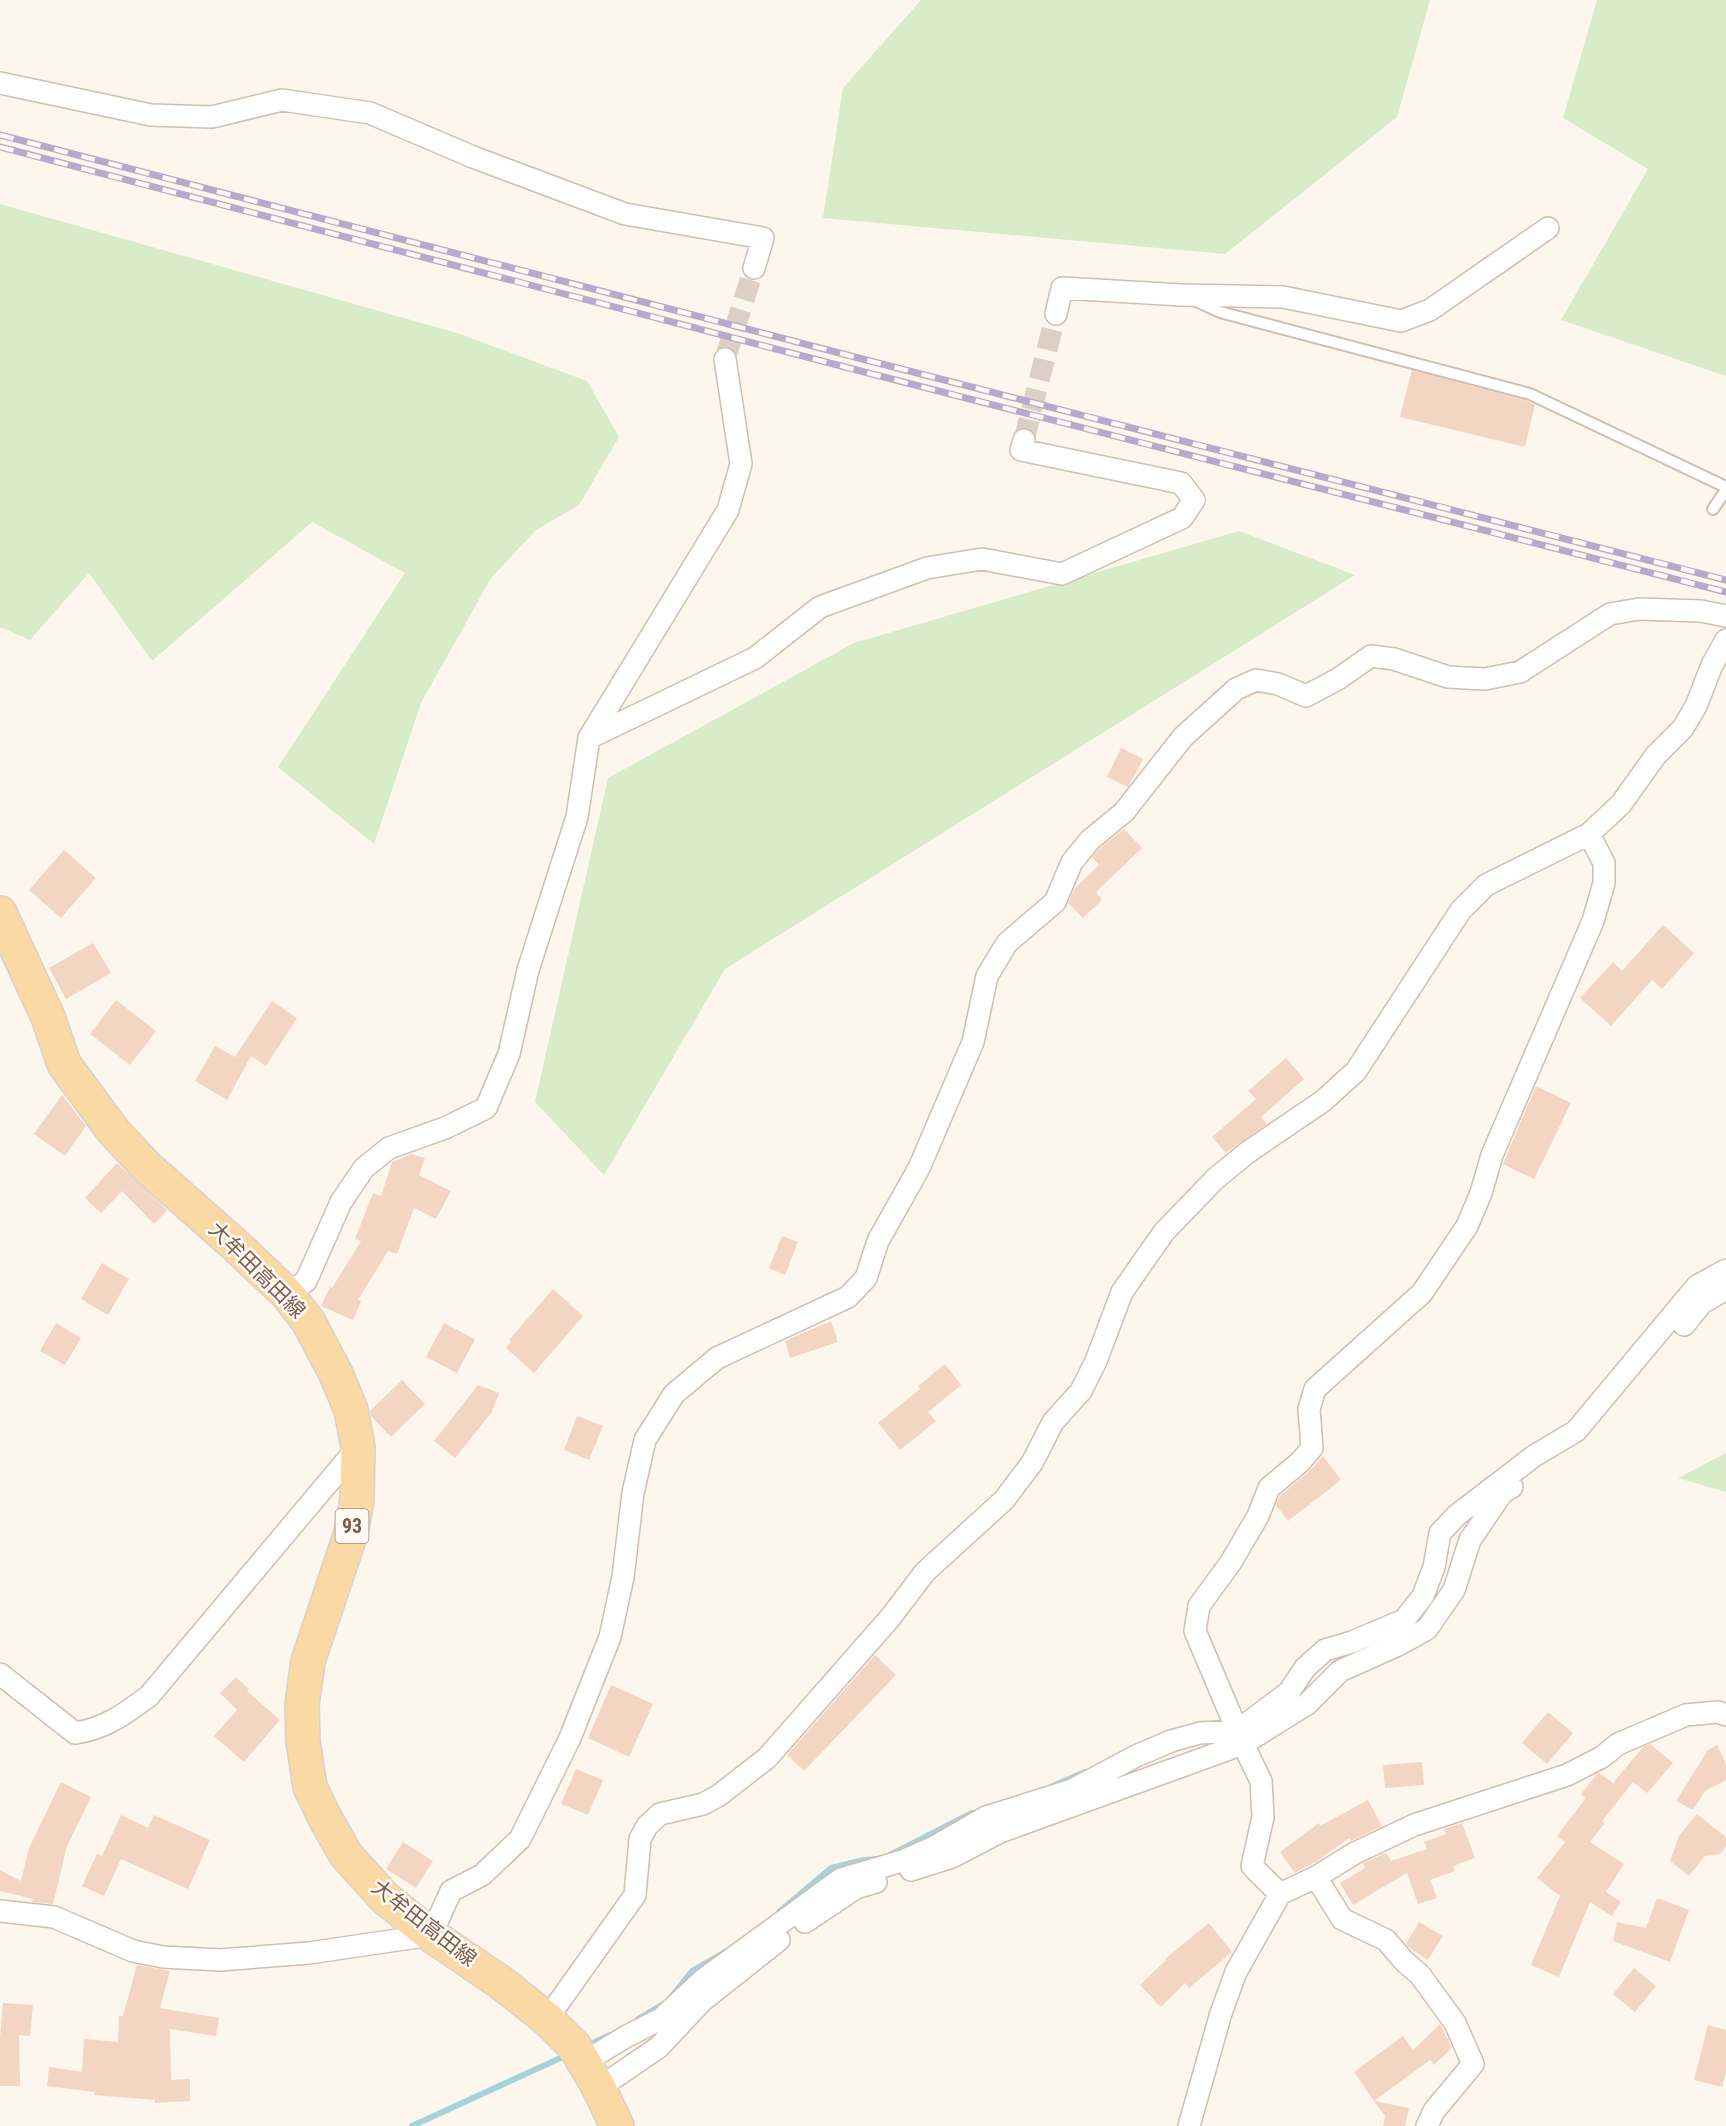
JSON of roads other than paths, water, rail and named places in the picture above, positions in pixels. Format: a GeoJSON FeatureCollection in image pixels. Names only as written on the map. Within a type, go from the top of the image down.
{"type":"FeatureCollection","features":[{"type":"Feature","properties":{"kind":"main road","name":"大牟田高田線"},"geometry":{"type":"LineString","coordinates":[[0,914],[48,1017],[64,1064],[108,1124],[148,1168],[287,1294],[308,1321],[336,1374],[351,1410],[358,1447],[357,1500],[351,1533],[308,1661],[302,1705],[303,1741],[310,1787],[346,1855],[385,1898],[431,1935],[500,1982],[547,2019],[575,2047],[617,2126]]}},
{"type":"Feature","properties":{"kind":"street"},"geometry":{"type":"LineString","coordinates":[[0,83],[151,115],[212,117],[282,100],[370,113],[473,157],[624,214],[763,238],[754,268]]}},
{"type":"Feature","properties":{"kind":"street"},"geometry":{"type":"LineString","coordinates":[[1056,314],[1062,288],[1182,295],[1282,297],[1401,321],[1430,310],[1548,228]]}},
{"type":"Feature","properties":{"kind":"street"},"geometry":{"type":"LineString","coordinates":[[287,1294],[306,1281],[341,1202],[364,1168],[389,1148],[445,1128],[486,1108],[509,1054],[528,969],[577,817],[589,738],[728,510],[741,464],[726,359]]}},
{"type":"Feature","properties":{"kind":"street"},"geometry":{"type":"LineString","coordinates":[[589,738],[755,658],[820,607],[927,568],[982,559],[1062,574],[1182,518],[1194,500],[1181,483],[1021,450],[1024,440]]}},
{"type":"Feature","properties":{"kind":"street"},"geometry":{"type":"LineString","coordinates":[[0,1911],[54,1917],[133,1951],[163,1957],[220,1960],[309,1953],[431,1935],[451,1891],[482,1875],[520,1839],[570,1738],[610,1637],[623,1576],[633,1493],[645,1440],[674,1394],[717,1358],[848,1297],[866,1278],[878,1241],[919,1168],[974,1042],[987,976],[1007,944],[1055,902],[1072,862],[1090,840],[1124,812],[1183,737],[1236,689],[1256,680],[1278,684],[1306,696],[1338,679],[1371,656],[1394,659],[1448,677],[1485,679],[1520,672],[1610,614],[1639,609],[1701,611],[1726,616]]}},
{"type":"Feature","properties":{"kind":"street"},"geometry":{"type":"LineString","coordinates":[[547,2019],[635,1895],[640,1839],[647,1826],[660,1814],[703,1804],[718,1796],[767,1758],[890,1618],[925,1572],[1004,1500],[1032,1463],[1053,1422],[1081,1391],[1096,1361],[1122,1292],[1164,1232],[1215,1179],[1248,1152],[1323,1101],[1356,1071],[1461,910],[1486,885],[1589,834],[1620,804],[1656,755],[1683,728],[1696,706],[1712,665],[1726,640]]}},
{"type":"Feature","properties":{"kind":"street"},"geometry":{"type":"LineString","coordinates":[[1280,1894],[1252,1866],[1263,1817],[1262,1781],[1240,1737],[1195,1631],[1199,1606],[1231,1562],[1258,1516],[1269,1488],[1300,1462],[1312,1448],[1309,1409],[1316,1389],[1422,1293],[1467,1226],[1481,1192],[1492,1155],[1593,921],[1604,883],[1604,863],[1589,834]]}},
{"type":"Feature","properties":{"kind":"street"},"geometry":{"type":"LineString","coordinates":[[591,2075],[627,2036],[661,2019],[704,1979],[841,1879],[902,1861],[934,1847],[986,1817],[1072,1790],[1136,1756],[1172,1741],[1200,1733],[1240,1737],[1289,1692],[1305,1668],[1325,1650],[1352,1642],[1404,1620],[1423,1596],[1434,1567],[1440,1533],[1457,1515],[1534,1456],[1576,1431],[1697,1286],[1726,1270]]}},
{"type":"Feature","properties":{"kind":"street"},"geometry":{"type":"LineString","coordinates":[[591,2075],[659,2047],[702,2001],[788,1933],[856,1888],[952,1857],[1000,1832],[1240,1737],[1307,1704],[1340,1671],[1398,1645],[1427,1629],[1454,1590],[1470,1540],[1502,1493],[1584,1442],[1702,1303],[1726,1289]]}},
{"type":"Feature","properties":{"kind":"street"},"geometry":{"type":"LineString","coordinates":[[0,1674],[75,1732],[92,1731],[118,1718],[149,1696],[358,1447]]}},
{"type":"Feature","properties":{"kind":"street"},"geometry":{"type":"LineString","coordinates":[[1189,2126],[1221,2013],[1236,1972],[1280,1894],[1316,1877],[1355,1853],[1414,1825],[1567,1775],[1602,1757],[1618,1744],[1686,1715],[1718,1712],[1726,1715]]}},
{"type":"Feature","properties":{"kind":"street"},"geometry":{"type":"LineString","coordinates":[[1316,1877],[1342,1919],[1386,1940],[1420,1975],[1455,2023],[1473,2064],[1434,2111],[1427,2126]]}},
{"type":"Feature","properties":{"kind":"lane"},"geometry":{"type":"LineString","coordinates":[[1182,295],[1220,312],[1530,394],[1726,488],[1713,509]]}},
{"type":"Feature","properties":{"kind":"waterway"},"geometry":{"type":"LineString","coordinates":[[1053,1786],[1085,1772]]}},
{"type":"Feature","properties":{"kind":"waterway"},"geometry":{"type":"LineString","coordinates":[[890,1855],[972,1813]]}},
{"type":"Feature","properties":{"kind":"waterway"},"geometry":{"type":"LineString","coordinates":[[779,1912],[831,1868],[878,1859]]}},
{"type":"Feature","properties":{"kind":"waterway"},"geometry":{"type":"LineString","coordinates":[[672,1996],[692,1971],[725,1952]]}},
{"type":"Feature","properties":{"kind":"waterway"},"geometry":{"type":"LineString","coordinates":[[638,2019],[665,2003]]}},
{"type":"Feature","properties":{"kind":"waterway"},"geometry":{"type":"LineString","coordinates":[[584,2047],[610,2035]]}},
{"type":"Feature","properties":{"kind":"waterway"},"geometry":{"type":"LineString","coordinates":[[412,2126],[567,2055]]}},
{"type":"Feature","properties":{"kind":"tunnel"},"geometry":{"type":"LineString","coordinates":[[725,359],[754,268]]}},
{"type":"Feature","properties":{"kind":"tunnel"},"geometry":{"type":"LineString","coordinates":[[1024,440],[1056,314]]}},
{"type":"Feature","properties":{"kind":"railway"},"geometry":{"type":"LineString","coordinates":[[0,135],[1726,580]]}},
{"type":"Feature","properties":{"kind":"railway"},"geometry":{"type":"LineString","coordinates":[[0,147],[872,374],[1726,592]]}}]}
